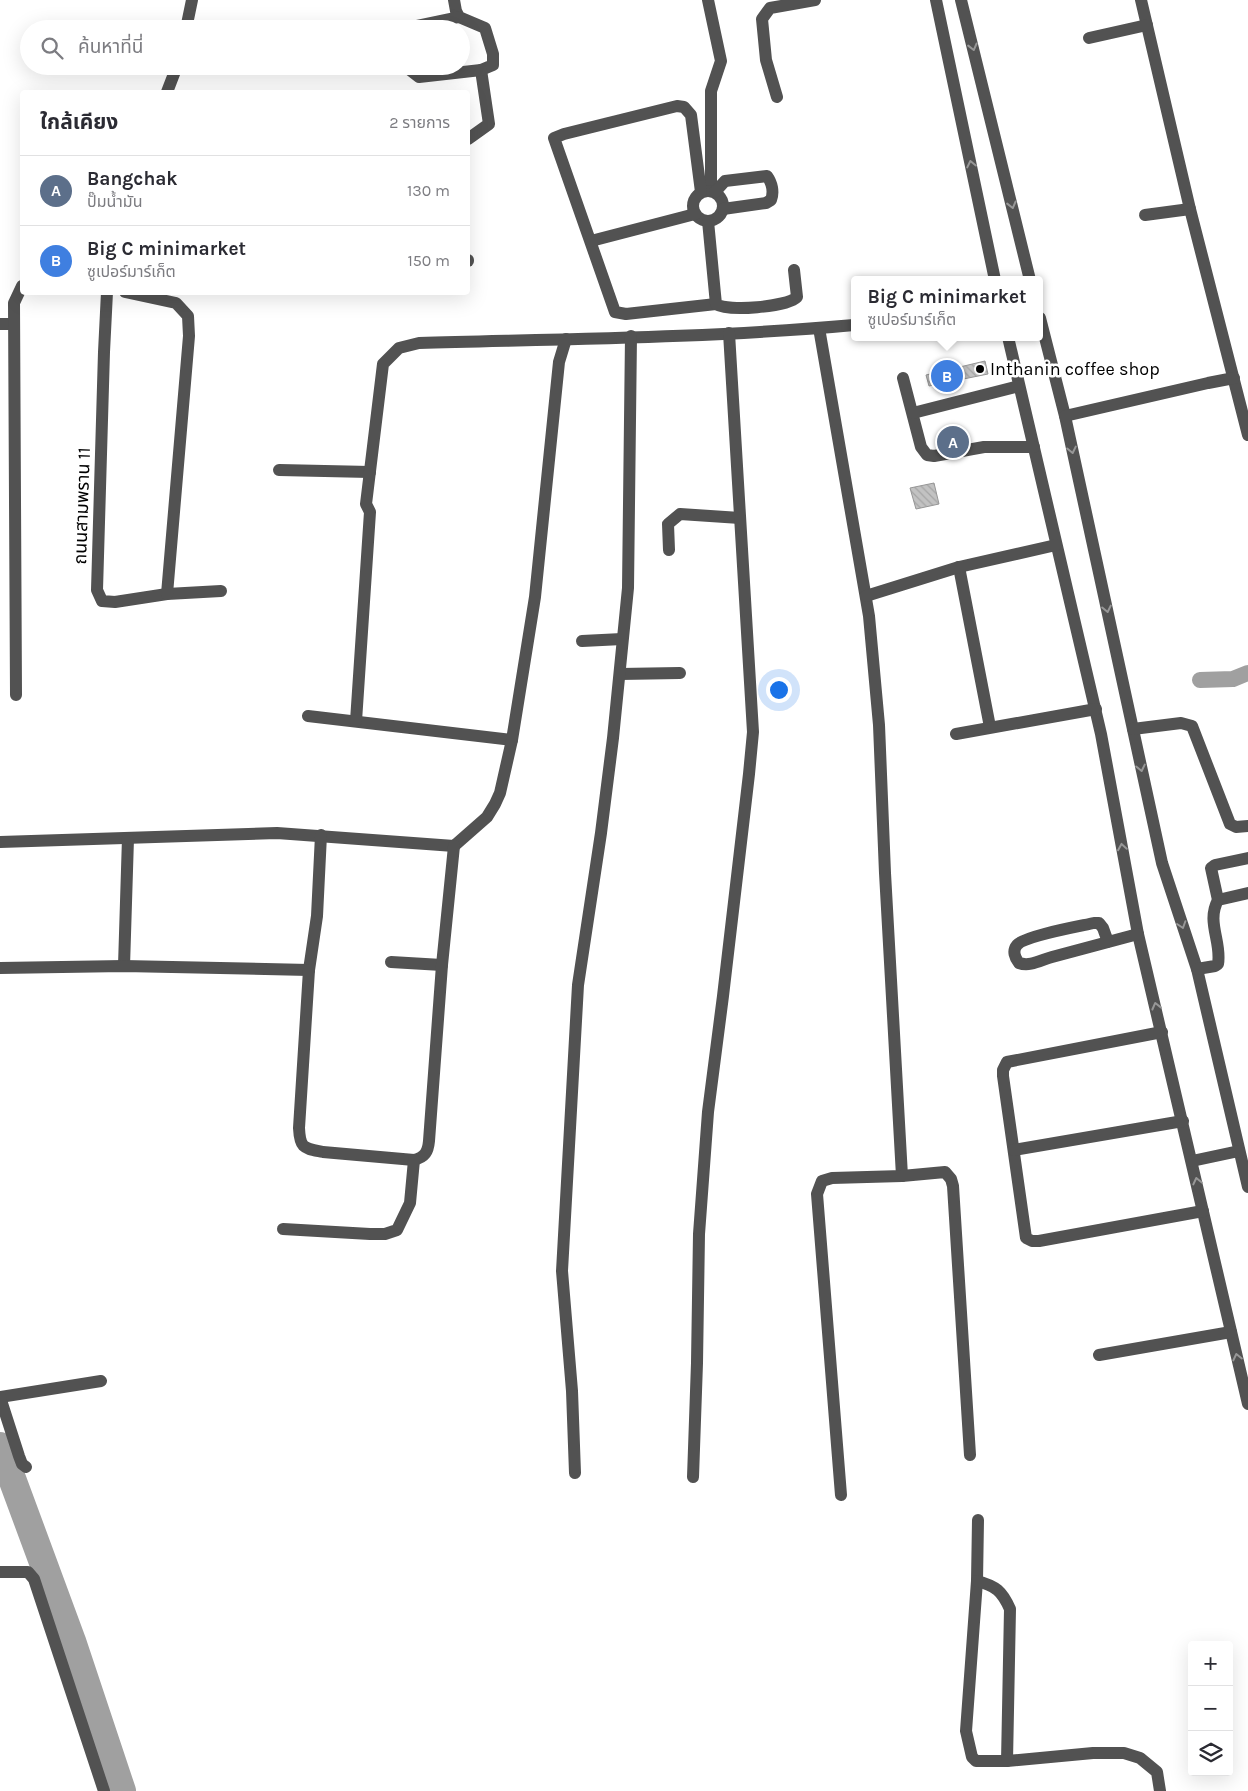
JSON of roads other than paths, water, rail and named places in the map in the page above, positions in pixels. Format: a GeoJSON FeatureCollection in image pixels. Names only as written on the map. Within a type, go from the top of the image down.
{"type":"FeatureCollection","features":[{"type":"Feature","properties":{"kind":"street"},"geometry":{"type":"LineString","coordinates":[[188,20],[192,0]]}},
{"type":"Feature","properties":{"kind":"street"},"geometry":{"type":"LineString","coordinates":[[454,0],[459,17]]}},
{"type":"Feature","properties":{"kind":"street"},"geometry":{"type":"LineString","coordinates":[[708,0],[721,61],[711,91],[709,191]]}},
{"type":"Feature","properties":{"kind":"street"},"geometry":{"type":"LineString","coordinates":[[778,97],[766,60],[762,19],[770,8],[815,0]]}},
{"type":"Feature","properties":{"kind":"street"},"geometry":{"type":"LineString","coordinates":[[936,0],[994,276]]}},
{"type":"Feature","properties":{"kind":"street"},"geometry":{"type":"LineString","coordinates":[[961,0],[1029,276]]}},
{"type":"Feature","properties":{"kind":"street"},"geometry":{"type":"LineString","coordinates":[[1141,0],[1190,209],[1248,435]]}},
{"type":"Feature","properties":{"kind":"street"},"geometry":{"type":"LineString","coordinates":[[445,20],[459,17],[466,20]]}},
{"type":"Feature","properties":{"kind":"street"},"geometry":{"type":"LineString","coordinates":[[470,22],[485,28],[493,54],[493,65],[481,70],[470,71]]}},
{"type":"Feature","properties":{"kind":"street"},"geometry":{"type":"LineString","coordinates":[[1089,38],[1147,25]]}},
{"type":"Feature","properties":{"kind":"street"},"geometry":{"type":"LineString","coordinates":[[470,138],[489,124],[481,70]]}},
{"type":"Feature","properties":{"kind":"street"},"geometry":{"type":"LineString","coordinates":[[168,90],[173,75]]}},
{"type":"Feature","properties":{"kind":"street"},"geometry":{"type":"LineString","coordinates":[[416,75],[419,77],[437,75]]}},
{"type":"Feature","properties":{"kind":"street"},"geometry":{"type":"LineString","coordinates":[[723,209],[766,203],[771,200],[773,194],[770,181],[767,176],[725,181],[709,191],[694,201],[693,209],[695,214],[708,221],[718,218],[723,209],[722,199],[709,191],[691,115],[684,107],[668,108],[554,138],[615,312],[626,314],[716,304],[740,308],[784,303],[797,297],[794,270]]}},
{"type":"Feature","properties":{"kind":"street"},"geometry":{"type":"LineString","coordinates":[[1145,215],[1190,209]]}},
{"type":"Feature","properties":{"kind":"street"},"geometry":{"type":"LineString","coordinates":[[591,241],[695,214]]}},
{"type":"Feature","properties":{"kind":"street"},"geometry":{"type":"LineString","coordinates":[[708,221],[716,304]]}},
{"type":"Feature","properties":{"kind":"street"},"geometry":{"type":"LineString","coordinates":[[16,695],[14,304],[20,290]]}},
{"type":"Feature","properties":{"kind":"street","name":"ถนนสามพราน 11"},"geometry":{"type":"LineString","coordinates":[[108,295],[104,352],[97,590],[102,600],[115,602],[167,594],[221,591]]}},
{"type":"Feature","properties":{"kind":"street"},"geometry":{"type":"LineString","coordinates":[[139,295],[176,303],[188,316],[189,336],[167,594]]}},
{"type":"Feature","properties":{"kind":"street"},"geometry":{"type":"LineString","coordinates":[[0,324],[14,324]]}},
{"type":"Feature","properties":{"kind":"street"},"geometry":{"type":"LineString","coordinates":[[356,721],[370,512],[366,504],[383,364],[398,348],[419,343],[730,333],[851,325]]}},
{"type":"Feature","properties":{"kind":"street"},"geometry":{"type":"LineString","coordinates":[[819,328],[869,616],[878,725],[902,1176]]}},
{"type":"Feature","properties":{"kind":"street"},"geometry":{"type":"LineString","coordinates":[[1043,330],[1065,416],[1162,863],[1197,969],[1248,1187]]}},
{"type":"Feature","properties":{"kind":"street"},"geometry":{"type":"LineString","coordinates":[[693,1477],[699,1234],[708,1112],[724,996],[750,774],[753,732],[730,333]]}},
{"type":"Feature","properties":{"kind":"street"},"geometry":{"type":"LineString","coordinates":[[575,1473],[572,1391],[562,1271],[578,985],[601,833],[628,588],[631,336]]}},
{"type":"Feature","properties":{"kind":"street"},"geometry":{"type":"LineString","coordinates":[[321,835],[317,916],[309,970],[298,1128],[300,1140],[302,1145],[309,1149],[323,1152],[414,1160],[422,1158],[428,1151],[429,1142],[442,965],[454,846],[487,817],[495,804],[500,793],[512,740],[535,598],[559,362],[566,339]]}},
{"type":"Feature","properties":{"kind":"street"},"geometry":{"type":"LineString","coordinates":[[1009,341],[1096,709],[1138,934],[1248,1404]]}},
{"type":"Feature","properties":{"kind":"street"},"geometry":{"type":"LineString","coordinates":[[903,378],[921,447],[927,455],[934,456],[984,447],[1034,447]]}},
{"type":"Feature","properties":{"kind":"street"},"geometry":{"type":"LineString","coordinates":[[1065,416],[1208,382],[1234,378]]}},
{"type":"Feature","properties":{"kind":"street"},"geometry":{"type":"LineString","coordinates":[[913,413],[1019,386]]}},
{"type":"Feature","properties":{"kind":"street"},"geometry":{"type":"LineString","coordinates":[[278,470],[370,472]]}},
{"type":"Feature","properties":{"kind":"street"},"geometry":{"type":"LineString","coordinates":[[669,550],[668,524],[680,514],[740,518]]}},
{"type":"Feature","properties":{"kind":"street"},"geometry":{"type":"LineString","coordinates":[[866,596],[959,567],[1056,545]]}},
{"type":"Feature","properties":{"kind":"street"},"geometry":{"type":"LineString","coordinates":[[959,567],[990,727]]}},
{"type":"Feature","properties":{"kind":"street"},"geometry":{"type":"LineString","coordinates":[[582,641],[622,639]]}},
{"type":"Feature","properties":{"kind":"street"},"geometry":{"type":"LineString","coordinates":[[620,674],[680,673]]}},
{"type":"Feature","properties":{"kind":"street"},"geometry":{"type":"LineString","coordinates":[[956,734],[1096,709]]}},
{"type":"Feature","properties":{"kind":"street"},"geometry":{"type":"LineString","coordinates":[[308,716],[512,740]]}},
{"type":"Feature","properties":{"kind":"street"},"geometry":{"type":"LineString","coordinates":[[1133,729],[1181,723],[1192,726],[1230,824],[1236,827],[1248,826]]}},
{"type":"Feature","properties":{"kind":"street"},"geometry":{"type":"LineString","coordinates":[[0,842],[277,833],[454,846]]}},
{"type":"Feature","properties":{"kind":"street"},"geometry":{"type":"LineString","coordinates":[[124,966],[128,838]]}},
{"type":"Feature","properties":{"kind":"street"},"geometry":{"type":"LineString","coordinates":[[1197,969],[1218,964],[1213,922],[1213,909],[1218,900],[1212,868],[1215,865],[1248,858]]}},
{"type":"Feature","properties":{"kind":"street"},"geometry":{"type":"LineString","coordinates":[[1218,900],[1248,893]]}},
{"type":"Feature","properties":{"kind":"street"},"geometry":{"type":"LineString","coordinates":[[1108,942],[1103,928],[1099,923],[1094,923],[1020,942],[1015,948],[1014,955],[1019,963],[1028,965],[1138,934]]}},
{"type":"Feature","properties":{"kind":"street"},"geometry":{"type":"LineString","coordinates":[[390,962],[442,965]]}},
{"type":"Feature","properties":{"kind":"street"},"geometry":{"type":"LineString","coordinates":[[0,968],[124,966],[309,970]]}},
{"type":"Feature","properties":{"kind":"street"},"geometry":{"type":"LineString","coordinates":[[1162,1032],[1007,1062],[1003,1070],[1003,1076],[1026,1238],[1039,1241],[1204,1211]]}},
{"type":"Feature","properties":{"kind":"street"},"geometry":{"type":"LineString","coordinates":[[1014,1150],[1183,1121]]}},
{"type":"Feature","properties":{"kind":"street"},"geometry":{"type":"LineString","coordinates":[[1192,1161],[1240,1151]]}},
{"type":"Feature","properties":{"kind":"street"},"geometry":{"type":"LineString","coordinates":[[282,1229],[370,1234],[384,1234],[396,1230],[410,1203],[414,1160]]}},
{"type":"Feature","properties":{"kind":"street"},"geometry":{"type":"LineString","coordinates":[[841,1495],[817,1194],[822,1181],[832,1178],[902,1176],[945,1172],[951,1179],[953,1186],[970,1455]]}},
{"type":"Feature","properties":{"kind":"street"},"geometry":{"type":"LineString","coordinates":[[1099,1355],[1232,1332]]}},
{"type":"Feature","properties":{"kind":"street"},"geometry":{"type":"LineString","coordinates":[[26,1467],[22,1464],[19,1456],[0,1397],[101,1381]]}},
{"type":"Feature","properties":{"kind":"street"},"geometry":{"type":"LineString","coordinates":[[978,1520],[977,1581],[966,1731],[972,1757],[976,1761],[1007,1761],[1093,1753],[1124,1753],[1140,1758],[1157,1772],[1160,1791]]}},
{"type":"Feature","properties":{"kind":"street"},"geometry":{"type":"LineString","coordinates":[[0,1572],[28,1572],[34,1579],[104,1791]]}},
{"type":"Feature","properties":{"kind":"street"},"geometry":{"type":"LineString","coordinates":[[977,1581],[991,1585],[1003,1594],[1010,1609],[1007,1761]]}},
{"type":"Feature","properties":{"kind":"waterway"},"geometry":{"type":"LineString","coordinates":[[1200,680],[1233,679],[1248,673]]}},
{"type":"Feature","properties":{"kind":"waterway"},"geometry":{"type":"LineString","coordinates":[[0,1446],[72,1641],[122,1791]]}},
{"type":"Feature","properties":{"kind":"place","name":"Inthanin coffee shop"},"geometry":{"type":"Point","coordinates":[980,369]}},
{"type":"Feature","properties":{"kind":"place","name":"Big C minimarket"},"geometry":{"type":"Point","coordinates":[947,376]}},
{"type":"Feature","properties":{"kind":"place","name":"Bangchak"},"geometry":{"type":"Point","coordinates":[953,442]}}]}
